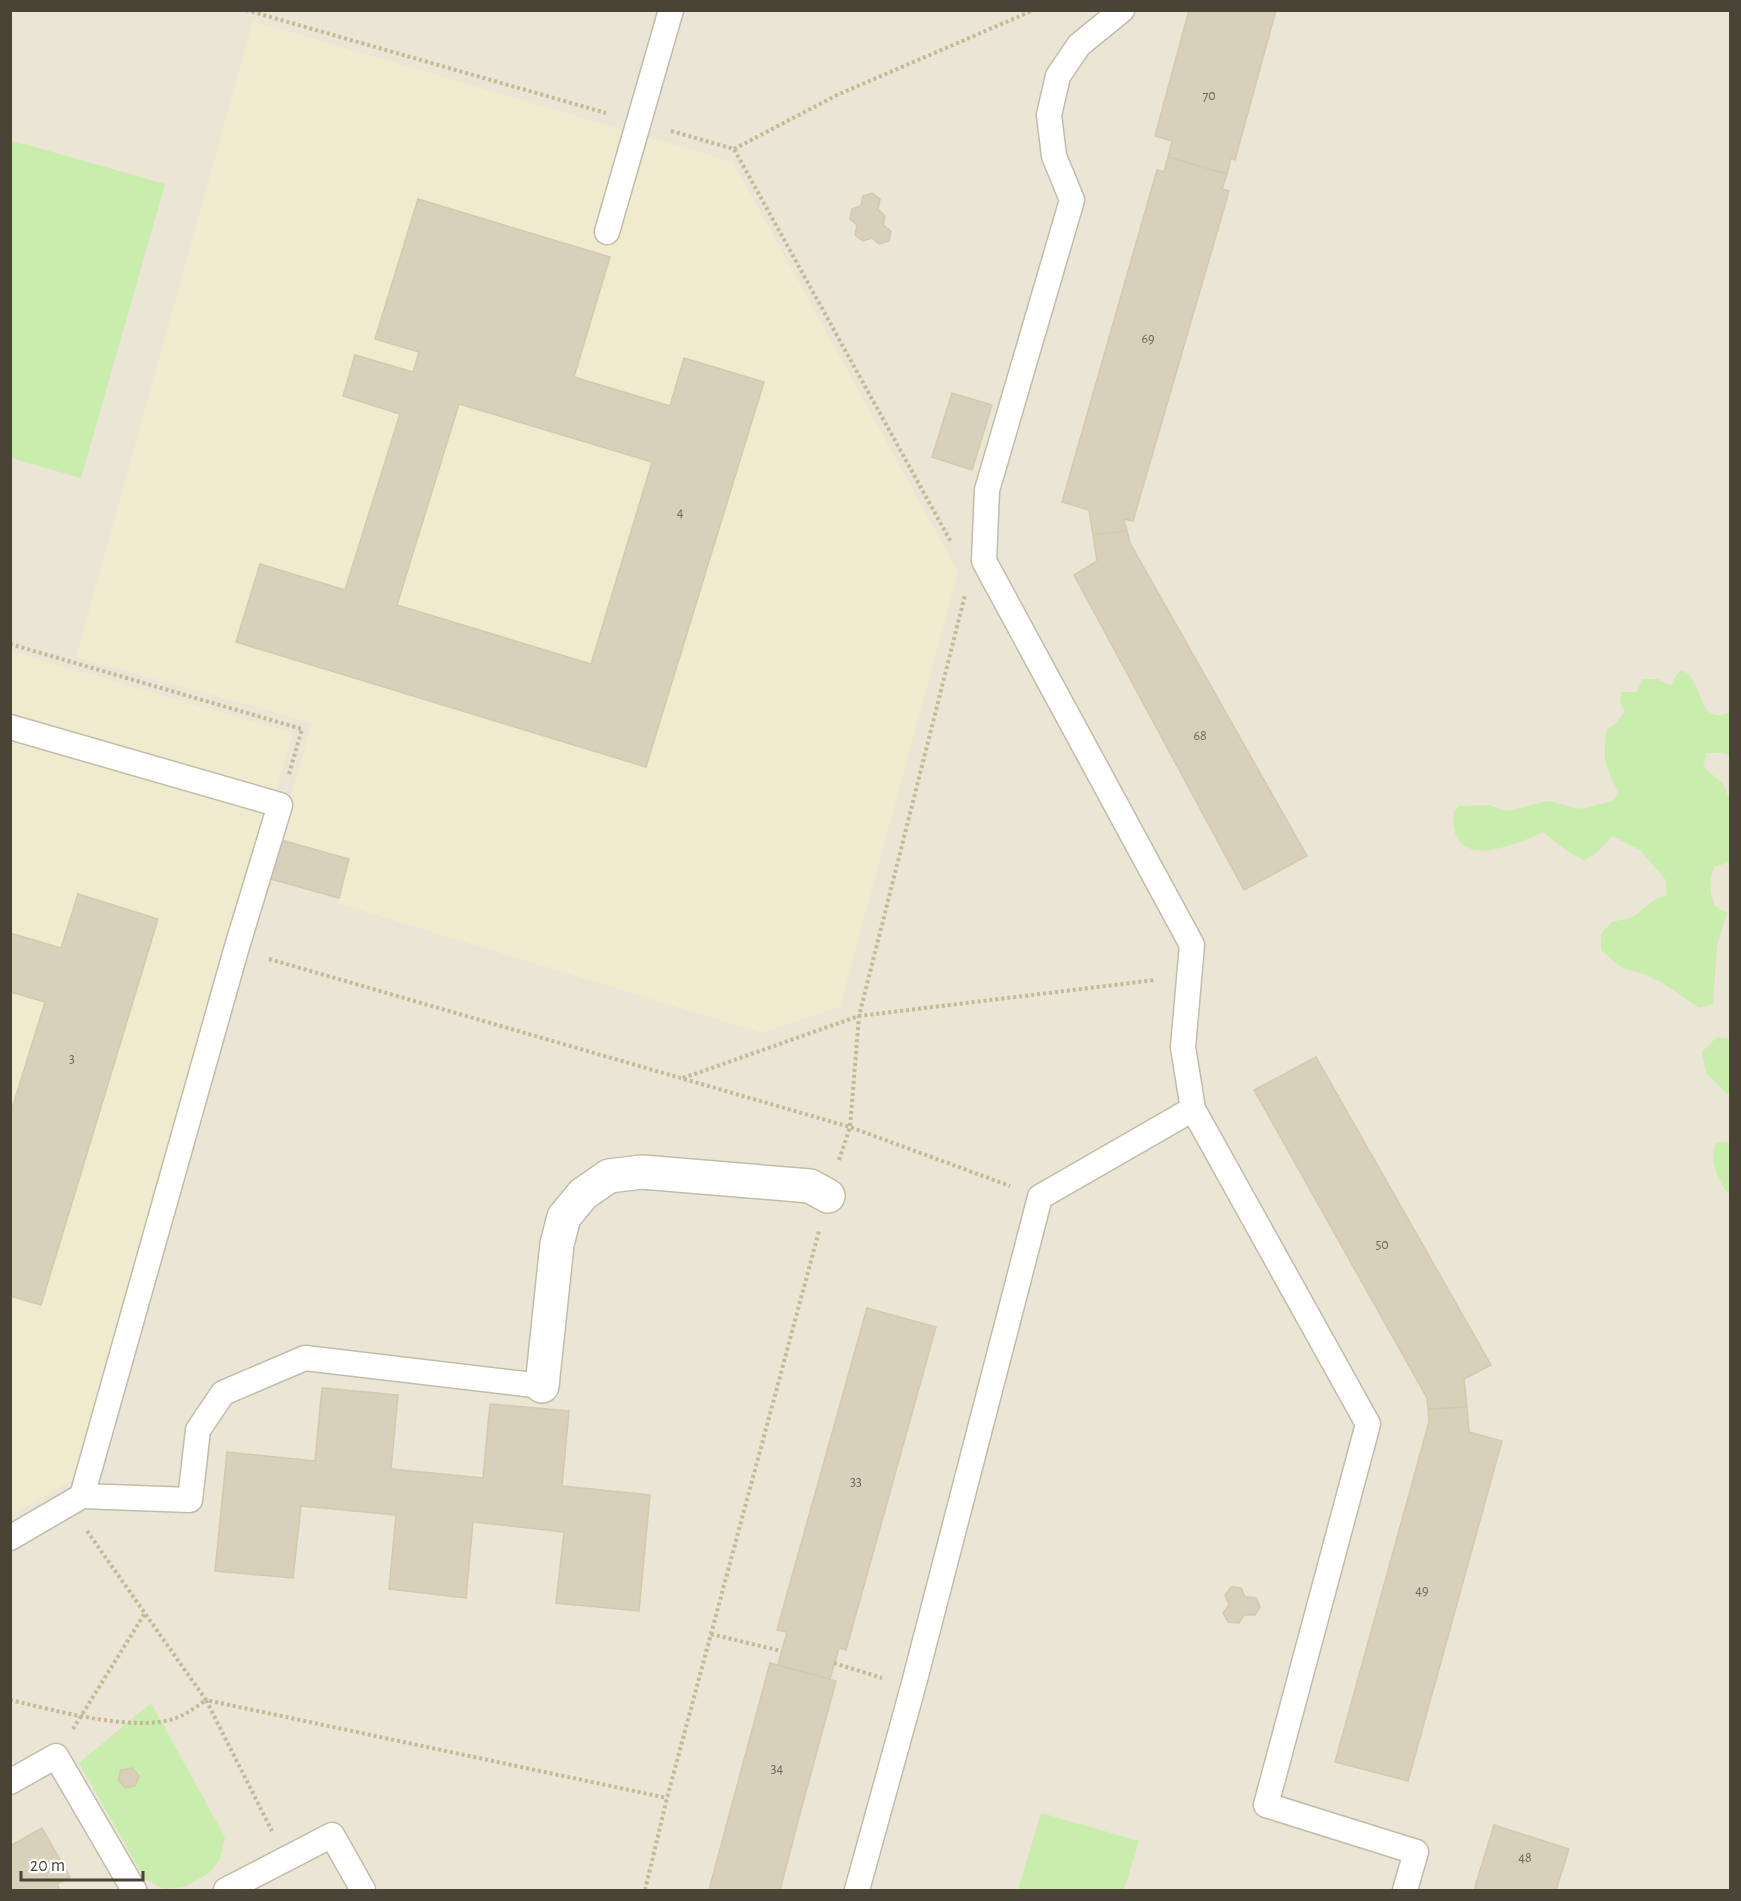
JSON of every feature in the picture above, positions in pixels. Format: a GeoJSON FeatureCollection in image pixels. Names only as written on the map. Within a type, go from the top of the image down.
{"type":"FeatureCollection","features":[{"type":"Feature","properties":{"kind":"street"},"geometry":{"type":"LineString","coordinates":[[542,1386],[557,1245],[564,1217],[583,1194],[609,1176],[642,1172],[810,1186],[828,1196]]}},
{"type":"Feature","properties":{"kind":"lane"},"geometry":{"type":"LineString","coordinates":[[607,232],[671,10]]}},
{"type":"Feature","properties":{"kind":"lane"},"geometry":{"type":"LineString","coordinates":[[1122,10],[1079,45],[1058,76],[1049,114],[1054,156],[1072,200],[987,490],[984,561],[1192,945],[1183,1047],[1192,1109],[1368,1424],[1266,1805],[1416,1852],[1405,1890]]}},
{"type":"Feature","properties":{"kind":"lane"},"geometry":{"type":"LineString","coordinates":[[10,727],[280,805],[75,1500]]}},
{"type":"Feature","properties":{"kind":"lane"},"geometry":{"type":"LineString","coordinates":[[857,1890],[913,1687],[1040,1197],[1192,1109]]}},
{"type":"Feature","properties":{"kind":"lane"},"geometry":{"type":"LineString","coordinates":[[10,1538],[75,1500],[190,1500],[198,1430],[223,1393],[305,1358],[542,1386]]}},
{"type":"Feature","properties":{"kind":"lane"},"geometry":{"type":"LineString","coordinates":[[10,1782],[56,1756],[134,1890]]}},
{"type":"Feature","properties":{"kind":"lane"},"geometry":{"type":"LineString","coordinates":[[226,1890],[332,1835],[363,1890]]}},
{"type":"Feature","properties":{"kind":"path"},"geometry":{"type":"LineString","coordinates":[[246,10],[734,149],[837,95],[1034,10]]}},
{"type":"Feature","properties":{"kind":"path"},"geometry":{"type":"LineString","coordinates":[[734,149],[953,546]]}},
{"type":"Feature","properties":{"kind":"path"},"geometry":{"type":"LineString","coordinates":[[645,1890],[666,1798],[828,1196],[850,1127],[859,1016],[967,588]]}},
{"type":"Feature","properties":{"kind":"path"},"geometry":{"type":"LineString","coordinates":[[10,644],[302,729],[280,805]]}},
{"type":"Feature","properties":{"kind":"path"},"geometry":{"type":"LineString","coordinates":[[236,950],[850,1127],[1040,1197]]}},
{"type":"Feature","properties":{"kind":"path"},"geometry":{"type":"LineString","coordinates":[[682,1079],[859,1016],[1188,976]]}},
{"type":"Feature","properties":{"kind":"path"},"geometry":{"type":"LineString","coordinates":[[75,1500],[146,1613],[206,1700],[287,1859]]}},
{"type":"Feature","properties":{"kind":"path"},"geometry":{"type":"LineString","coordinates":[[56,1756],[146,1613]]}},
{"type":"Feature","properties":{"kind":"path"},"geometry":{"type":"LineString","coordinates":[[711,1634],[781,1651]]}},
{"type":"Feature","properties":{"kind":"path"},"geometry":{"type":"LineString","coordinates":[[834,1663],[913,1687]]}},
{"type":"Feature","properties":{"kind":"path"},"geometry":{"type":"LineString","coordinates":[[10,1700],[81,1716],[143,1724],[182,1716],[206,1700],[666,1798]]}},
{"type":"Feature","properties":{"kind":"shaded area"},"geometry":{"type":"Polygon","coordinates":[[[11,11],[1730,11],[1730,1890],[11,1890],[11,11]]]}},
{"type":"Feature","properties":{"kind":"shaded area"},"geometry":{"type":"Polygon","coordinates":[[[253,21],[733,162],[958,572],[840,1007],[762,1033],[337,903],[349,859],[278,839],[312,723],[76,657],[253,21]]]}},
{"type":"Feature","properties":{"kind":"shaded area"},"geometry":{"type":"Polygon","coordinates":[[[10,651],[293,733],[74,1479],[11,1516],[10,651]]]}},
{"type":"Feature","properties":{"kind":"green space"},"geometry":{"type":"Polygon","coordinates":[[[10,140],[165,184],[81,478],[11,458],[10,140]]]}},
{"type":"Feature","properties":{"kind":"green space"},"geometry":{"type":"Polygon","coordinates":[[[1682,670],[1694,682],[1708,711],[1720,715],[1730,712],[1730,755],[1707,753],[1703,766],[1724,785],[1730,801],[1730,862],[1714,867],[1711,877],[1710,887],[1715,906],[1727,913],[1717,946],[1713,1004],[1699,1008],[1663,983],[1644,974],[1622,968],[1601,950],[1601,934],[1612,922],[1633,917],[1654,900],[1667,895],[1666,880],[1640,850],[1612,836],[1596,853],[1584,860],[1568,852],[1543,832],[1499,848],[1471,849],[1460,843],[1455,830],[1454,811],[1460,806],[1489,805],[1507,811],[1548,801],[1581,809],[1615,799],[1618,792],[1607,768],[1605,748],[1607,729],[1615,724],[1625,711],[1620,702],[1621,692],[1637,692],[1642,679],[1658,679],[1671,686],[1677,674],[1682,670]]]}},
{"type":"Feature","properties":{"kind":"green space"},"geometry":{"type":"Polygon","coordinates":[[[1717,1037],[1730,1039],[1730,1093],[1727,1094],[1706,1073],[1702,1052],[1717,1037]]]}},
{"type":"Feature","properties":{"kind":"green space"},"geometry":{"type":"Polygon","coordinates":[[[1716,1142],[1730,1144],[1730,1192],[1727,1193],[1715,1168],[1713,1155],[1716,1142]]]}},
{"type":"Feature","properties":{"kind":"green space"},"geometry":{"type":"Polygon","coordinates":[[[151,1703],[225,1837],[220,1859],[209,1873],[184,1887],[164,1889],[145,1879],[79,1763],[151,1703]]]}},
{"type":"Feature","properties":{"kind":"green space"},"geometry":{"type":"Polygon","coordinates":[[[1041,1813],[1139,1841],[1124,1890],[1018,1890],[1041,1813]]]}},
{"type":"Feature","properties":{"kind":"building"},"geometry":{"type":"Polygon","coordinates":[[[1189,10],[1276,10],[1235,160],[1231,158],[1227,174],[1168,157],[1172,141],[1155,136],[1189,10]]]}},
{"type":"Feature","properties":{"kind":"building"},"geometry":{"type":"Polygon","coordinates":[[[1168,157],[1227,174],[1222,189],[1229,191],[1133,521],[1124,519],[1127,531],[1093,535],[1089,510],[1062,502],[1157,170],[1164,172],[1168,157]]]}},
{"type":"Feature","properties":{"kind":"building"},"geometry":{"type":"Polygon","coordinates":[[[872,193],[880,199],[878,209],[885,216],[883,225],[891,231],[889,241],[879,244],[872,238],[863,241],[855,235],[857,225],[850,219],[852,209],[861,206],[863,196],[872,193]]]}},
{"type":"Feature","properties":{"kind":"building"},"geometry":{"type":"Polygon","coordinates":[[[418,199],[610,257],[574,377],[670,406],[684,358],[764,382],[646,767],[236,642],[260,564],[345,590],[400,414],[343,396],[355,355],[413,372],[419,352],[375,339],[418,199]],[[459,404],[397,605],[591,664],[652,462],[459,404]]]}},
{"type":"Feature","properties":{"kind":"building"},"geometry":{"type":"Polygon","coordinates":[[[952,393],[992,405],[972,470],[932,457],[952,393]]]}},
{"type":"Feature","properties":{"kind":"building"},"geometry":{"type":"Polygon","coordinates":[[[1127,531],[1130,543],[1307,856],[1244,890],[1074,575],[1097,561],[1093,535],[1127,531]]]}},
{"type":"Feature","properties":{"kind":"building"},"geometry":{"type":"Polygon","coordinates":[[[278,839],[349,859],[339,898],[267,878],[278,839]]]}},
{"type":"Feature","properties":{"kind":"building"},"geometry":{"type":"Polygon","coordinates":[[[78,894],[158,919],[41,1305],[10,1296],[10,1115],[45,1002],[10,992],[10,933],[61,948],[78,894]]]}},
{"type":"Feature","properties":{"kind":"building"},"geometry":{"type":"Polygon","coordinates":[[[1316,1057],[1491,1365],[1464,1379],[1467,1407],[1428,1409],[1427,1398],[1254,1090],[1316,1057]]]}},
{"type":"Feature","properties":{"kind":"building"},"geometry":{"type":"Polygon","coordinates":[[[867,1308],[936,1327],[846,1650],[839,1648],[830,1679],[778,1665],[787,1632],[777,1630],[867,1308]]]}},
{"type":"Feature","properties":{"kind":"building"},"geometry":{"type":"Polygon","coordinates":[[[322,1388],[398,1395],[391,1469],[483,1478],[490,1404],[569,1411],[562,1486],[650,1495],[639,1611],[556,1603],[564,1532],[473,1522],[466,1598],[389,1589],[396,1515],[301,1506],[293,1578],[215,1571],[227,1452],[315,1461],[322,1388]]]}},
{"type":"Feature","properties":{"kind":"building"},"geometry":{"type":"Polygon","coordinates":[[[1467,1407],[1469,1432],[1502,1441],[1408,1781],[1335,1762],[1429,1422],[1428,1409],[1467,1407]]]}},
{"type":"Feature","properties":{"kind":"building"},"geometry":{"type":"Polygon","coordinates":[[[1231,1587],[1241,1588],[1245,1597],[1256,1598],[1260,1607],[1255,1615],[1244,1615],[1239,1623],[1228,1622],[1223,1613],[1229,1605],[1225,1595],[1231,1587]]]}},
{"type":"Feature","properties":{"kind":"building"},"geometry":{"type":"Polygon","coordinates":[[[770,1663],[836,1681],[780,1890],[709,1890],[770,1663]]]}},
{"type":"Feature","properties":{"kind":"building"},"geometry":{"type":"Polygon","coordinates":[[[132,1768],[139,1776],[135,1786],[125,1788],[118,1780],[121,1770],[132,1768]]]}},
{"type":"Feature","properties":{"kind":"building"},"geometry":{"type":"Polygon","coordinates":[[[1494,1825],[1569,1849],[1556,1890],[1474,1890],[1494,1825]]]}},
{"type":"Feature","properties":{"kind":"building"},"geometry":{"type":"Polygon","coordinates":[[[42,1828],[70,1877],[57,1884],[60,1890],[10,1890],[10,1846],[42,1828]]]}}]}
